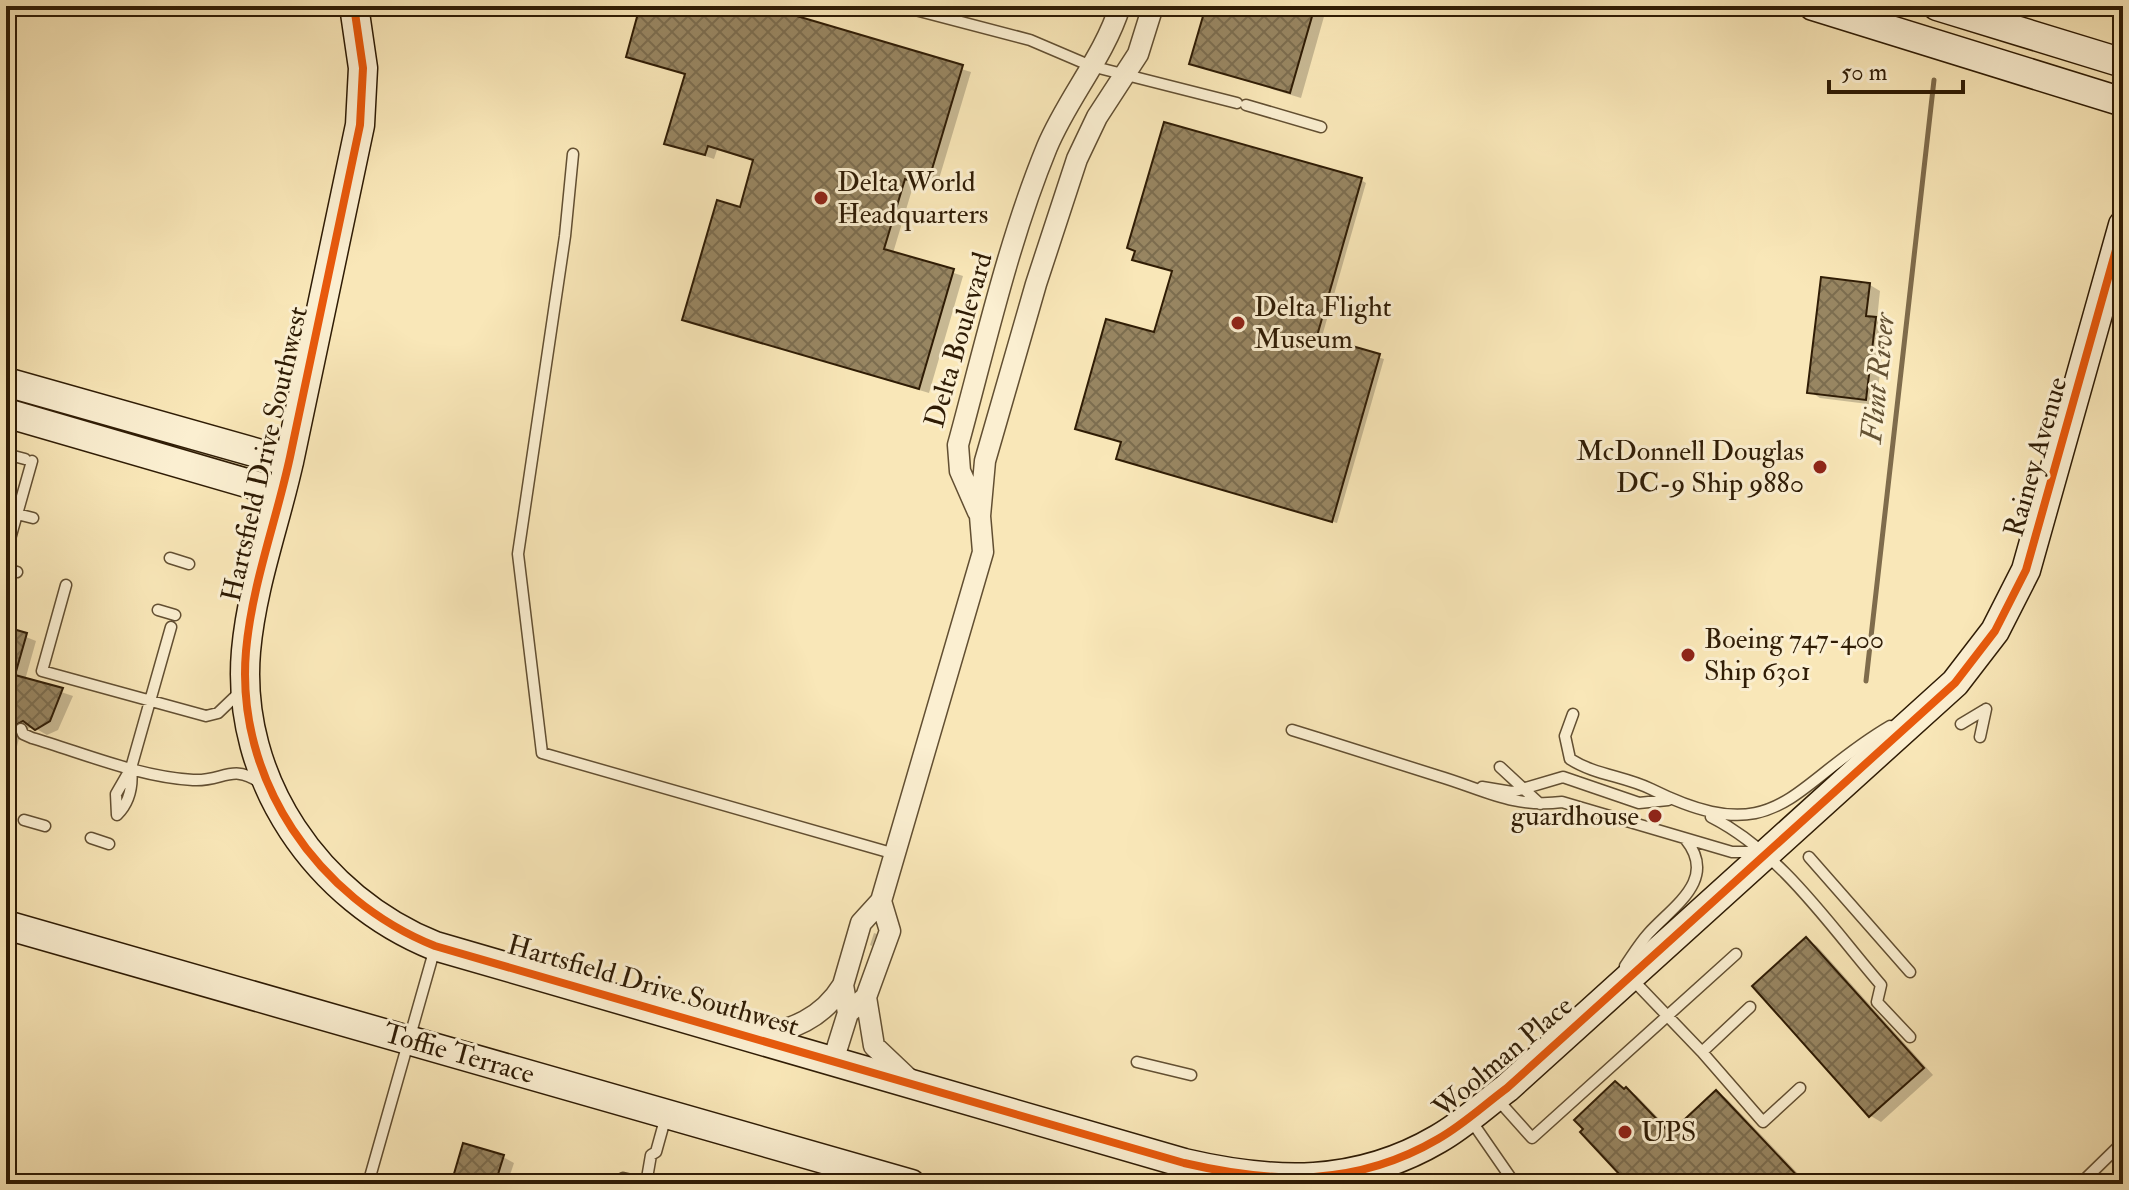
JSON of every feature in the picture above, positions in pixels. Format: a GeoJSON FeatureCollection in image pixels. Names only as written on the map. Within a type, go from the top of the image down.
{"type":"FeatureCollection","features":[{"type":"Feature","properties":{"kind":"street","name":"Delta Boulevard"},"geometry":{"type":"LineString","coordinates":[[980,516],[960,471],[958,445],[1005,275],[1047,148],[1091,66],[1109,40],[1120,6]]}},
{"type":"Feature","properties":{"kind":"street","name":"Delta Boulevard"},"geometry":{"type":"LineString","coordinates":[[833,1061],[848,1013],[843,985],[861,923],[881,901],[983,552],[980,516],[985,461],[1044,260],[1077,159],[1097,117],[1138,54],[1153,6]]}},
{"type":"Feature","properties":{"kind":"street"},"geometry":{"type":"LineString","coordinates":[[1813,6],[2123,102]]}},
{"type":"Feature","properties":{"kind":"street"},"geometry":{"type":"LineString","coordinates":[[1937,6],[2123,63]]}},
{"type":"Feature","properties":{"kind":"street","name":"Hartsfield Drive Southwest"},"geometry":{"type":"LineString","coordinates":[[354,8],[363,68],[360,125],[289,462],[252,602],[245,687],[260,768],[270,790],[304,846],[337,884],[402,932],[435,946],[833,1061]]}},
{"type":"Feature","properties":{"kind":"street","name":"Rainey Avenue"},"geometry":{"type":"LineString","coordinates":[[1947,690],[1995,631],[2026,570],[2118,262],[2123,225]]}},
{"type":"Feature","properties":{"kind":"street"},"geometry":{"type":"LineString","coordinates":[[281,493],[8,414],[12,383],[289,462]]}},
{"type":"Feature","properties":{"kind":"street","name":"Woolman Place"},"geometry":{"type":"LineString","coordinates":[[833,1061],[1184,1163],[1270,1182],[1377,1170],[1413,1152],[1495,1097],[1947,690]]}},
{"type":"Feature","properties":{"kind":"street","name":"Delta Boulevard"},"geometry":{"type":"LineString","coordinates":[[848,1013],[866,997],[890,931],[881,901]]}},
{"type":"Feature","properties":{"kind":"street","name":"Toffie Terrace"},"geometry":{"type":"LineString","coordinates":[[6,925],[911,1184]]}},
{"type":"Feature","properties":{"kind":"street"},"geometry":{"type":"LineString","coordinates":[[750,1037],[807,1022],[832,1004],[843,985]]}},
{"type":"Feature","properties":{"kind":"street"},"geometry":{"type":"LineString","coordinates":[[866,997],[874,1046],[915,1085]]}},
{"type":"Feature","properties":{"kind":"lane"},"geometry":{"type":"LineString","coordinates":[[900,6],[1030,40],[1091,66],[1321,127]]}},
{"type":"Feature","properties":{"kind":"lane"},"geometry":{"type":"LineString","coordinates":[[573,154],[565,236],[518,554],[542,753],[895,854]]}},
{"type":"Feature","properties":{"kind":"lane"},"geometry":{"type":"LineString","coordinates":[[6,454],[28,460],[6,553]]}},
{"type":"Feature","properties":{"kind":"lane"},"geometry":{"type":"LineString","coordinates":[[17,514],[33,518]]}},
{"type":"Feature","properties":{"kind":"lane"},"geometry":{"type":"LineString","coordinates":[[170,558],[189,564]]}},
{"type":"Feature","properties":{"kind":"lane"},"geometry":{"type":"LineString","coordinates":[[66,585],[39,676],[206,716],[218,713],[245,687]]}},
{"type":"Feature","properties":{"kind":"lane"},"geometry":{"type":"LineString","coordinates":[[158,610],[175,615]]}},
{"type":"Feature","properties":{"kind":"lane"},"geometry":{"type":"LineString","coordinates":[[131,768],[122,778],[116,796],[117,815],[125,807],[133,782],[131,768],[171,627]]}},
{"type":"Feature","properties":{"kind":"lane"},"geometry":{"type":"LineString","coordinates":[[1573,714],[1565,736],[1570,759],[1588,771],[1649,788],[1668,800],[1730,815],[1781,806],[1854,747],[1947,690]]}},
{"type":"Feature","properties":{"kind":"lane"},"geometry":{"type":"LineString","coordinates":[[1961,724],[1986,709],[1980,737]]}},
{"type":"Feature","properties":{"kind":"lane"},"geometry":{"type":"LineString","coordinates":[[21,729],[23,734],[32,738],[131,768],[193,780],[216,778],[231,771],[244,772],[270,790]]}},
{"type":"Feature","properties":{"kind":"lane"},"geometry":{"type":"LineString","coordinates":[[1292,730],[1464,784],[1503,800],[1540,804],[1562,802],[1732,852],[1766,852]]}},
{"type":"Feature","properties":{"kind":"lane"},"geometry":{"type":"LineString","coordinates":[[1500,767],[1540,804]]}},
{"type":"Feature","properties":{"kind":"lane"},"geometry":{"type":"LineString","coordinates":[[1464,784],[1512,792],[1563,777],[1639,803],[1668,800]]}},
{"type":"Feature","properties":{"kind":"lane"},"geometry":{"type":"LineString","coordinates":[[104,792],[116,796]]}},
{"type":"Feature","properties":{"kind":"lane"},"geometry":{"type":"LineString","coordinates":[[1694,808],[1743,833],[1766,852],[1881,985],[1877,1002],[1910,1037]]}},
{"type":"Feature","properties":{"kind":"lane"},"geometry":{"type":"LineString","coordinates":[[24,820],[45,826]]}},
{"type":"Feature","properties":{"kind":"lane"},"geometry":{"type":"LineString","coordinates":[[91,838],[109,844]]}},
{"type":"Feature","properties":{"kind":"lane"},"geometry":{"type":"LineString","coordinates":[[1594,1009],[1647,935],[1692,891],[1697,874],[1696,859],[1685,838]]}},
{"type":"Feature","properties":{"kind":"lane"},"geometry":{"type":"LineString","coordinates":[[1809,857],[1910,972]]}},
{"type":"Feature","properties":{"kind":"lane"},"geometry":{"type":"LineString","coordinates":[[368,1184],[435,946]]}},
{"type":"Feature","properties":{"kind":"lane"},"geometry":{"type":"LineString","coordinates":[[1495,1097],[1532,1138],[1736,954]]}},
{"type":"Feature","properties":{"kind":"lane"},"geometry":{"type":"LineString","coordinates":[[1630,976],[1763,1122],[1800,1088]]}},
{"type":"Feature","properties":{"kind":"lane"},"geometry":{"type":"LineString","coordinates":[[1702,1052],[1750,1007]]}},
{"type":"Feature","properties":{"kind":"lane"},"geometry":{"type":"LineString","coordinates":[[1137,1062],[1191,1075]]}},
{"type":"Feature","properties":{"kind":"lane"},"geometry":{"type":"LineString","coordinates":[[616,1184],[623,1178],[647,1184],[651,1155],[656,1152],[667,1113]]}},
{"type":"Feature","properties":{"kind":"lane"},"geometry":{"type":"LineString","coordinates":[[1469,1117],[1515,1184]]}},
{"type":"Feature","properties":{"kind":"lane"},"geometry":{"type":"LineString","coordinates":[[2080,1184],[2123,1142]]}},
{"type":"Feature","properties":{"kind":"building","name":"Delta World Headquarters"},"geometry":{"type":"Polygon","coordinates":[[[640,6],[763,6],[963,65],[927,186],[905,179],[884,249],[954,269],[919,389],[682,320],[717,200],[740,207],[753,160],[708,146],[705,155],[664,144],[685,74],[626,57],[640,6]]]}},
{"type":"Feature","properties":{"kind":"building"},"geometry":{"type":"Polygon","coordinates":[[[1206,6],[1315,6],[1290,93],[1189,64],[1206,6]]]}},
{"type":"Feature","properties":{"kind":"building","name":"Delta Flight Museum"},"geometry":{"type":"Polygon","coordinates":[[[1164,122],[1362,178],[1317,336],[1380,354],[1332,522],[1116,459],[1121,442],[1075,429],[1106,319],[1154,332],[1172,271],[1132,260],[1135,251],[1127,248],[1164,122]]]}},
{"type":"Feature","properties":{"kind":"building"},"geometry":{"type":"Polygon","coordinates":[[[1821,277],[1870,283],[1866,316],[1876,317],[1866,400],[1807,393],[1821,277]]]}},
{"type":"Feature","properties":{"kind":"building"},"geometry":{"type":"Polygon","coordinates":[[[6,627],[27,633],[15,675],[63,688],[50,721],[35,730],[23,721],[14,726],[6,724],[6,627]]]}},
{"type":"Feature","properties":{"kind":"building"},"geometry":{"type":"Polygon","coordinates":[[[1806,937],[1924,1068],[1869,1117],[1752,986],[1806,937]]]}},
{"type":"Feature","properties":{"kind":"building","name":"UPS"},"geometry":{"type":"Polygon","coordinates":[[[1615,1081],[1624,1089],[1626,1087],[1670,1133],[1716,1090],[1805,1184],[1612,1184],[1621,1176],[1580,1132],[1583,1129],[1574,1120],[1615,1081]]]}},
{"type":"Feature","properties":{"kind":"building"},"geometry":{"type":"Polygon","coordinates":[[[463,1143],[504,1155],[495,1184],[451,1184],[463,1143]]]}},
{"type":"Feature","properties":{"kind":"waterway","name":"Flint River"},"geometry":{"type":"LineString","coordinates":[[1866,681],[1934,80]]}},
{"type":"Feature","properties":{"kind":"cycle path"},"geometry":{"type":"LineString","coordinates":[[354,6],[363,68],[360,125],[290,457],[253,602],[246,651],[246,699],[254,745],[270,789],[292,829],[321,866],[355,898],[393,925],[435,946],[1184,1163],[1250,1175],[1314,1177],[1376,1166],[1407,1155],[1456,1128],[1507,1088],[1955,683],[1995,631],[2026,570],[2123,225]]}},
{"type":"Feature","properties":{"kind":"place","name":"Delta World Headquarters"},"geometry":{"type":"Point","coordinates":[821,198]}},
{"type":"Feature","properties":{"kind":"place","name":"Delta Flight Museum"},"geometry":{"type":"Point","coordinates":[1238,323]}},
{"type":"Feature","properties":{"kind":"place","name":"McDonnell Douglas DC-9 Ship 9880"},"geometry":{"type":"Point","coordinates":[1820,467]}},
{"type":"Feature","properties":{"kind":"place","name":"Boeing 747-400 Ship 6301"},"geometry":{"type":"Point","coordinates":[1688,655]}},
{"type":"Feature","properties":{"kind":"place","name":"guardhouse"},"geometry":{"type":"Point","coordinates":[1655,816]}},
{"type":"Feature","properties":{"kind":"place","name":"UPS"},"geometry":{"type":"Point","coordinates":[1625,1132]}}]}
